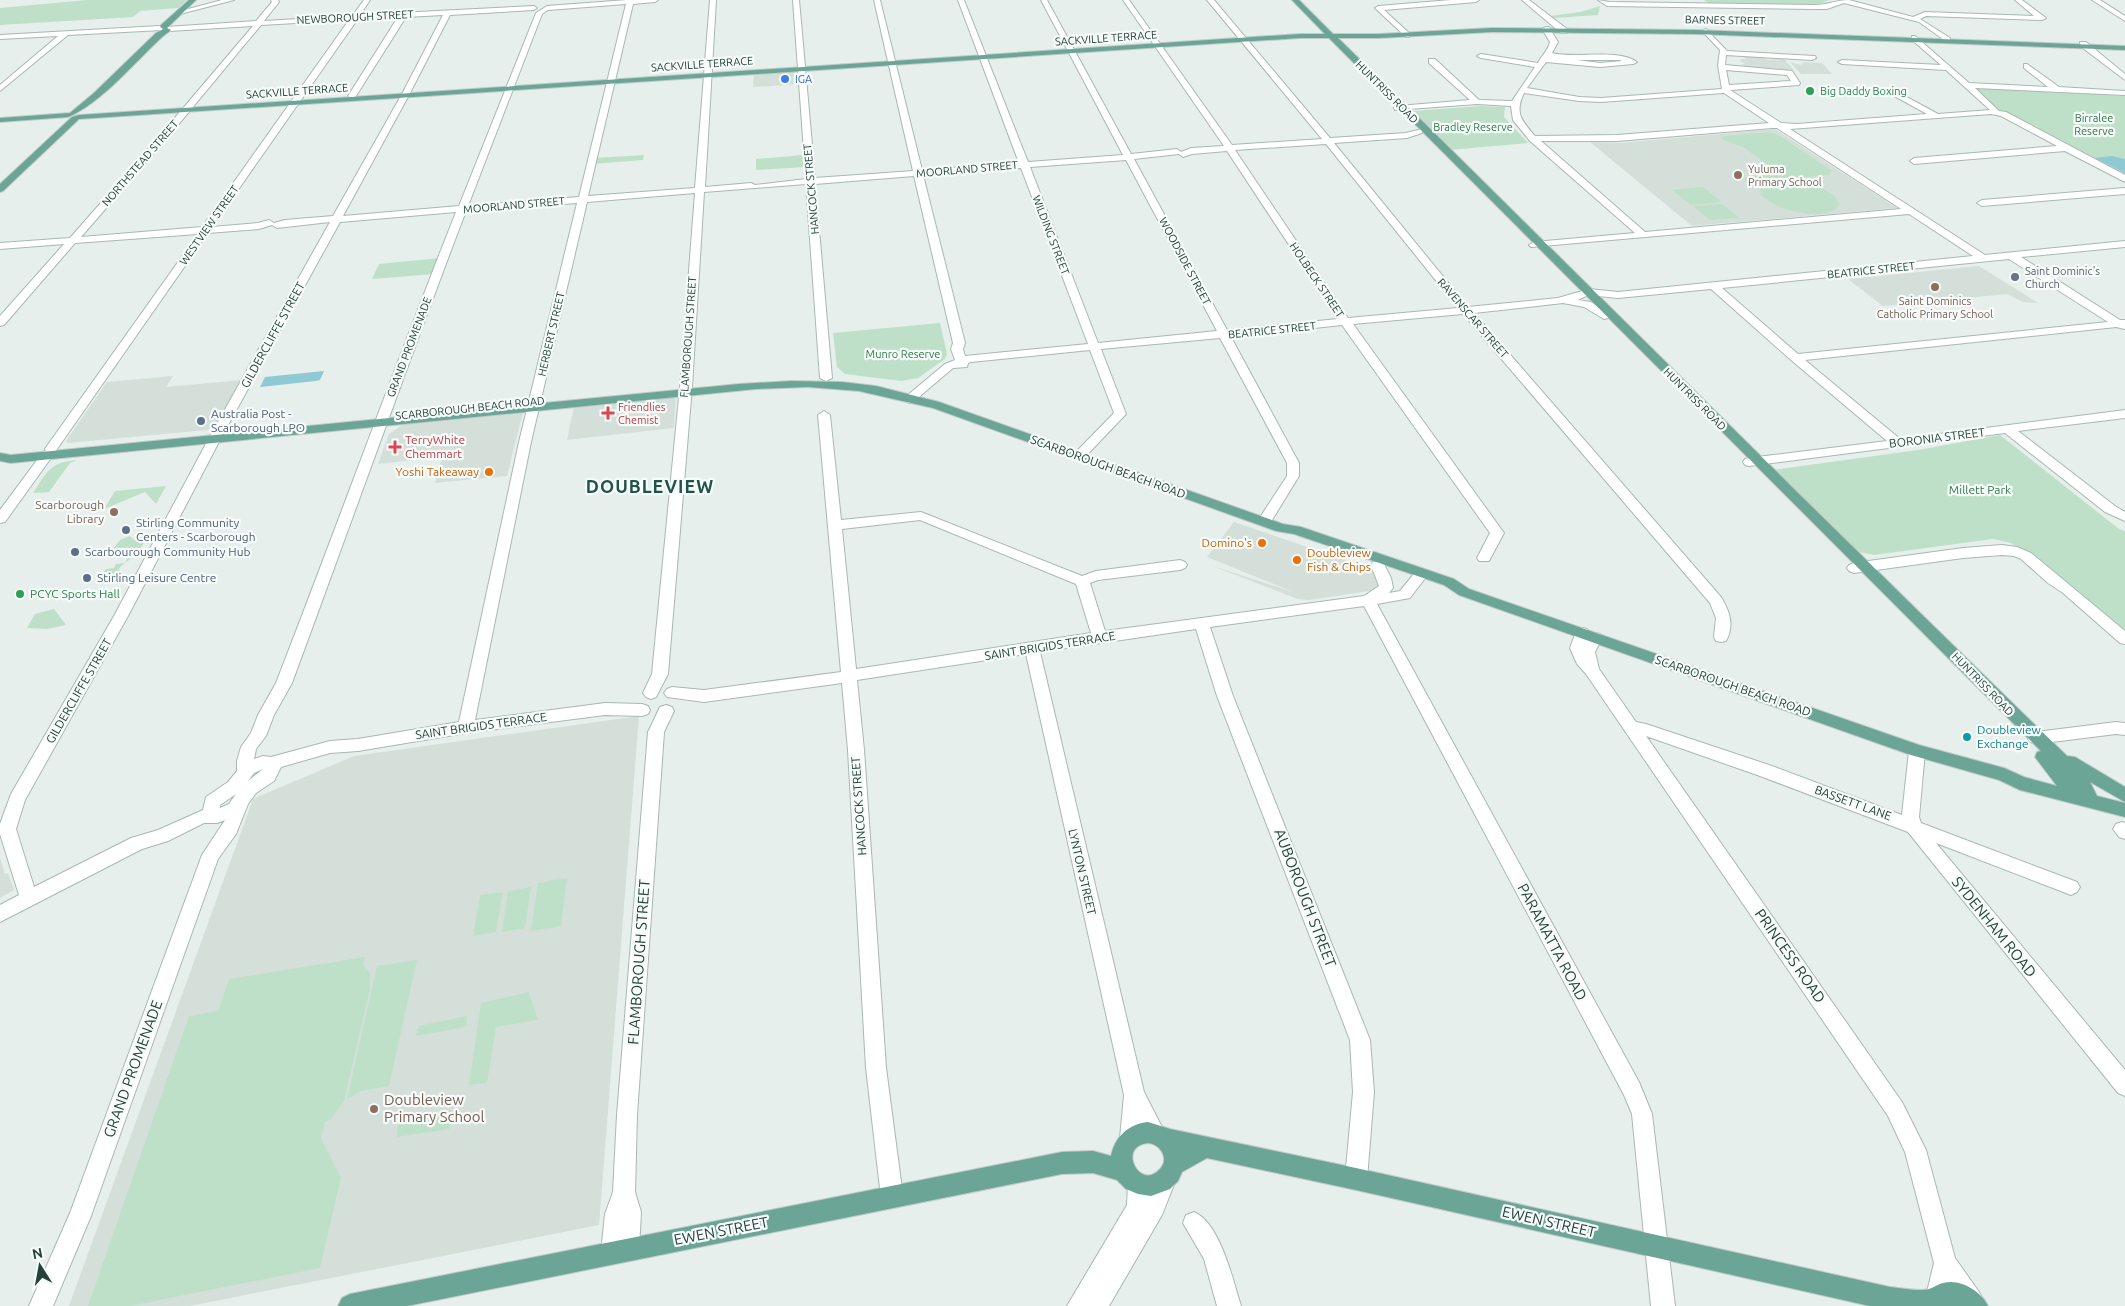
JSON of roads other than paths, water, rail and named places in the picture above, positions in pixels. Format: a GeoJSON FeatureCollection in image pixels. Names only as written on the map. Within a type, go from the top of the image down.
{"type":"FeatureCollection","features":[{"type":"Feature","properties":{"kind":"main road"},"geometry":{"type":"LineString","coordinates":[[0,189],[74,116],[93,102],[97,94],[121,71],[128,67],[193,0]]}},
{"type":"Feature","properties":{"kind":"main road","name":"HUNTRISS ROAD"},"geometry":{"type":"LineString","coordinates":[[1290,0],[1330,36]]}},
{"type":"Feature","properties":{"kind":"main road","name":"HUNTRISS ROAD"},"geometry":{"type":"LineString","coordinates":[[1295,0],[1586,293],[1604,316],[1859,568],[2052,766],[2068,791]]}},
{"type":"Feature","properties":{"kind":"main road","name":"BARNES STREET"},"geometry":{"type":"LineString","coordinates":[[1330,36],[1360,37],[1481,30],[1563,30],[1704,32],[1916,39],[1941,38],[2125,47]]}},
{"type":"Feature","properties":{"kind":"main road","name":"BARNES STREET"},"geometry":{"type":"LineString","coordinates":[[1330,36],[1405,34]]}},
{"type":"Feature","properties":{"kind":"main road","name":"SACKVILLE TERRACE"},"geometry":{"type":"LineString","coordinates":[[0,121],[1070,50],[1243,39],[1330,36]]}},
{"type":"Feature","properties":{"kind":"main road","name":"SACKVILLE TERRACE"},"geometry":{"type":"LineString","coordinates":[[297,101],[405,94]]}},
{"type":"Feature","properties":{"kind":"main road","name":"HUNTRISS ROAD"},"geometry":{"type":"LineString","coordinates":[[1401,108],[1419,131],[1538,245]]}},
{"type":"Feature","properties":{"kind":"main road","name":"HUNTRISS ROAD"},"geometry":{"type":"LineString","coordinates":[[1586,293],[1601,303],[1752,461]]}},
{"type":"Feature","properties":{"kind":"main road","name":"SCARBOROUGH BEACH ROAD"},"geometry":{"type":"LineString","coordinates":[[0,457],[780,378],[826,378],[882,386],[1281,528],[1296,530],[1450,590],[1464,592],[1917,751],[2004,775],[2020,784],[2125,800]]}},
{"type":"Feature","properties":{"kind":"main road","name":"SCARBOROUGH BEACH ROAD"},"geometry":{"type":"LineString","coordinates":[[685,389],[802,383],[850,386],[915,398]]}},
{"type":"Feature","properties":{"kind":"main road","name":"SCARBOROUGH BEACH ROAD"},"geometry":{"type":"LineString","coordinates":[[1281,528],[1290,536],[1415,575]]}},
{"type":"Feature","properties":{"kind":"main road","name":"HUNTRISS ROAD"},"geometry":{"type":"LineString","coordinates":[[1859,568],[1965,665],[2072,772],[2089,796]]}},
{"type":"Feature","properties":{"kind":"main road"},"geometry":{"type":"LineString","coordinates":[[2050,752],[2125,795]]}},
{"type":"Feature","properties":{"kind":"main road","name":"SCARBOROUGH BEACH ROAD"},"geometry":{"type":"LineString","coordinates":[[2089,796],[2125,810]]}},
{"type":"Feature","properties":{"kind":"main road","name":"EWEN STREET"},"geometry":{"type":"LineString","coordinates":[[1093,1162],[1146,1132],[1656,1246],[1896,1302],[1936,1301],[1945,1292],[1954,1293],[1974,1304]]}},
{"type":"Feature","properties":{"kind":"main road"},"geometry":{"type":"LineString","coordinates":[[1160,1136],[1174,1154],[1169,1173]]}},
{"type":"Feature","properties":{"kind":"main road"},"geometry":{"type":"LineString","coordinates":[[1127,1143],[1122,1161],[1132,1178]]}},
{"type":"Feature","properties":{"kind":"main road","name":"EWEN STREET"},"geometry":{"type":"LineString","coordinates":[[350,1306],[1062,1163],[1093,1162],[1148,1186],[1207,1147]]}},
{"type":"Feature","properties":{"kind":"street"},"geometry":{"type":"LineString","coordinates":[[180,12],[231,0]]}},
{"type":"Feature","properties":{"kind":"street","name":"NORTHSTEAD STREET"},"geometry":{"type":"LineString","coordinates":[[0,323],[187,108],[276,2],[274,0]]}},
{"type":"Feature","properties":{"kind":"street","name":"WESTVIEW STREET"},"geometry":{"type":"LineString","coordinates":[[0,519],[297,101],[366,0]]}},
{"type":"Feature","properties":{"kind":"street","name":"NEWBOROUGH STREET"},"geometry":{"type":"LineString","coordinates":[[0,37],[655,0]]}},
{"type":"Feature","properties":{"kind":"street","name":"FLAMBOROUGH STREET"},"geometry":{"type":"LineString","coordinates":[[656,732],[647,704],[660,674],[685,389],[713,0]]}},
{"type":"Feature","properties":{"kind":"street","name":"HANCOCK STREET"},"geometry":{"type":"LineString","coordinates":[[796,0],[826,378]]}},
{"type":"Feature","properties":{"kind":"street"},"geometry":{"type":"LineString","coordinates":[[877,0],[959,344],[957,349],[966,362]]}},
{"type":"Feature","properties":{"kind":"street","name":"WILDING STREET"},"geometry":{"type":"LineString","coordinates":[[961,0],[1120,414],[1079,456]]}},
{"type":"Feature","properties":{"kind":"street","name":"WOODSIDE STREET"},"geometry":{"type":"LineString","coordinates":[[1044,0],[1292,463],[1293,476],[1264,522]]}},
{"type":"Feature","properties":{"kind":"street","name":"HOLBECK STREET"},"geometry":{"type":"LineString","coordinates":[[1126,0],[1230,149],[1346,323],[1497,533],[1484,558]]}},
{"type":"Feature","properties":{"kind":"street","name":"RAVENSCAR STREET"},"geometry":{"type":"LineString","coordinates":[[1210,0],[1466,310],[1716,600],[1724,614],[1724,626],[1721,637]]}},
{"type":"Feature","properties":{"kind":"street"},"geometry":{"type":"LineString","coordinates":[[1405,34],[1378,8],[1476,0]]}},
{"type":"Feature","properties":{"kind":"street"},"geometry":{"type":"LineString","coordinates":[[1525,0],[1563,30]]}},
{"type":"Feature","properties":{"kind":"street"},"geometry":{"type":"LineString","coordinates":[[1601,0],[1607,4],[1814,7],[1827,7],[1844,1],[1914,19],[1926,24],[1941,38]]}},
{"type":"Feature","properties":{"kind":"street"},"geometry":{"type":"LineString","coordinates":[[1914,19],[1925,14],[2042,18],[2018,0]]}},
{"type":"Feature","properties":{"kind":"street"},"geometry":{"type":"LineString","coordinates":[[2095,0],[2125,19]]}},
{"type":"Feature","properties":{"kind":"street"},"geometry":{"type":"LineString","coordinates":[[2103,0],[2125,15]]}},
{"type":"Feature","properties":{"kind":"street","name":"HERBERT STREET"},"geometry":{"type":"LineString","coordinates":[[466,727],[534,404],[630,1]]}},
{"type":"Feature","properties":{"kind":"street","name":"GRAND PROMENADE"},"geometry":{"type":"LineString","coordinates":[[245,771],[245,761],[249,747],[258,736],[266,715],[284,682],[397,376],[541,7]]}},
{"type":"Feature","properties":{"kind":"street","name":"GILDERCLIFFE STREET"},"geometry":{"type":"LineString","coordinates":[[29,899],[7,829],[17,799],[122,616],[217,436],[448,12]]}},
{"type":"Feature","properties":{"kind":"street"},"geometry":{"type":"LineString","coordinates":[[352,96],[404,14]]}},
{"type":"Feature","properties":{"kind":"street"},"geometry":{"type":"LineString","coordinates":[[1547,30],[1554,42],[1553,46],[1522,90],[1515,104],[1517,120],[1533,139],[1642,235]]}},
{"type":"Feature","properties":{"kind":"street"},"geometry":{"type":"LineString","coordinates":[[1704,32],[1722,53],[1726,90],[1983,258]]}},
{"type":"Feature","properties":{"kind":"street"},"geometry":{"type":"LineString","coordinates":[[0,88],[65,34]]}},
{"type":"Feature","properties":{"kind":"street"},"geometry":{"type":"LineString","coordinates":[[1916,39],[1946,68],[1994,109],[1995,112]]}},
{"type":"Feature","properties":{"kind":"street"},"geometry":{"type":"LineString","coordinates":[[2084,45],[2125,78]]}},
{"type":"Feature","properties":{"kind":"street"},"geometry":{"type":"LineString","coordinates":[[1722,53],[1812,58]]}},
{"type":"Feature","properties":{"kind":"street"},"geometry":{"type":"LineString","coordinates":[[1481,56],[1600,66],[1633,62],[1621,58],[1542,60]]}},
{"type":"Feature","properties":{"kind":"street"},"geometry":{"type":"LineString","coordinates":[[1432,61],[1477,102]]}},
{"type":"Feature","properties":{"kind":"street"},"geometry":{"type":"LineString","coordinates":[[1842,62],[1946,68]]}},
{"type":"Feature","properties":{"kind":"street"},"geometry":{"type":"LineString","coordinates":[[1522,90],[1579,99],[1601,100],[1796,83],[1789,73],[1722,66]]}},
{"type":"Feature","properties":{"kind":"street"},"geometry":{"type":"LineString","coordinates":[[2027,66],[2056,89]]}},
{"type":"Feature","properties":{"kind":"street"},"geometry":{"type":"LineString","coordinates":[[1966,85],[2125,92]]}},
{"type":"Feature","properties":{"kind":"street"},"geometry":{"type":"LineString","coordinates":[[1890,90],[1938,117]]}},
{"type":"Feature","properties":{"kind":"street"},"geometry":{"type":"LineString","coordinates":[[1401,108],[1477,102],[1515,104]]}},
{"type":"Feature","properties":{"kind":"street"},"geometry":{"type":"LineString","coordinates":[[1533,139],[1618,138],[1772,125],[1783,126],[1938,117],[1995,112],[2003,114],[2125,179]]}},
{"type":"Feature","properties":{"kind":"street","name":"MOORLAND STREET"},"geometry":{"type":"LineString","coordinates":[[0,246],[337,218],[920,174],[1024,164],[1130,158],[1191,151],[1408,136],[1419,131]]}},
{"type":"Feature","properties":{"kind":"street"},"geometry":{"type":"LineString","coordinates":[[1914,161],[2066,148]]}},
{"type":"Feature","properties":{"kind":"street"},"geometry":{"type":"LineString","coordinates":[[1982,203],[2125,191]]}},
{"type":"Feature","properties":{"kind":"street"},"geometry":{"type":"LineString","coordinates":[[1538,245],[1909,211]]}},
{"type":"Feature","properties":{"kind":"street","name":"BEATRICE STREET"},"geometry":{"type":"LineString","coordinates":[[915,398],[966,362],[1558,301],[1577,298],[1586,293],[1618,296],[2125,244]]}},
{"type":"Feature","properties":{"kind":"street"},"geometry":{"type":"LineString","coordinates":[[2012,256],[2123,325]]}},
{"type":"Feature","properties":{"kind":"street"},"geometry":{"type":"LineString","coordinates":[[1714,286],[1794,358],[1897,443]]}},
{"type":"Feature","properties":{"kind":"street","name":"BEATRICE STREET"},"geometry":{"type":"LineString","coordinates":[[1601,303],[1618,296]]}},
{"type":"Feature","properties":{"kind":"street","name":"BEATRICE STREET"},"geometry":{"type":"LineString","coordinates":[[1558,301],[1587,304],[1604,316]]}},
{"type":"Feature","properties":{"kind":"street"},"geometry":{"type":"LineString","coordinates":[[1794,358],[2123,325]]}},
{"type":"Feature","properties":{"kind":"street","name":"BORONIA STREET"},"geometry":{"type":"LineString","coordinates":[[1752,461],[2125,414]]}},
{"type":"Feature","properties":{"kind":"street","name":"HANCOCK STREET"},"geometry":{"type":"LineString","coordinates":[[824,415],[850,676],[876,1068],[892,1197]]}},
{"type":"Feature","properties":{"kind":"street"},"geometry":{"type":"LineString","coordinates":[[2007,429],[2110,509],[2125,517]]}},
{"type":"Feature","properties":{"kind":"street"},"geometry":{"type":"LineString","coordinates":[[2110,509],[2111,514],[2125,523]]}},
{"type":"Feature","properties":{"kind":"street"},"geometry":{"type":"LineString","coordinates":[[834,525],[920,516],[1082,581],[1096,576],[1180,565]]}},
{"type":"Feature","properties":{"kind":"street"},"geometry":{"type":"LineString","coordinates":[[1859,568],[2006,547],[2026,556],[2125,639]]}},
{"type":"Feature","properties":{"kind":"street"},"geometry":{"type":"LineString","coordinates":[[1368,601],[1386,588],[1378,565]]}},
{"type":"Feature","properties":{"kind":"street","name":"SAINT BRIGIDS TERRACE"},"geometry":{"type":"LineString","coordinates":[[669,701],[1032,649],[1100,637],[1202,625],[1405,595],[1415,575]]}},
{"type":"Feature","properties":{"kind":"street"},"geometry":{"type":"LineString","coordinates":[[1082,581],[1100,637]]}},
{"type":"Feature","properties":{"kind":"street","name":"PARAMATTA ROAD"},"geometry":{"type":"LineString","coordinates":[[1368,601],[1632,1089],[1642,1114],[1663,1306]]}},
{"type":"Feature","properties":{"kind":"street","name":"AUBOROUGH STREET"},"geometry":{"type":"LineString","coordinates":[[1202,625],[1225,696],[1360,1040],[1364,1077],[1356,1179]]}},
{"type":"Feature","properties":{"kind":"street","name":"PRINCESS ROAD"},"geometry":{"type":"LineString","coordinates":[[1589,636],[1588,652],[1591,670],[1896,1110],[1915,1150],[1945,1263],[1974,1304]]}},
{"type":"Feature","properties":{"kind":"street","name":"LYNTON STREET"},"geometry":{"type":"LineString","coordinates":[[1032,649],[1134,1096],[1160,1136]]}},
{"type":"Feature","properties":{"kind":"street"},"geometry":{"type":"LineString","coordinates":[[660,674],[669,701]]}},
{"type":"Feature","properties":{"kind":"street"},"geometry":{"type":"LineString","coordinates":[[647,704],[669,701]]}},
{"type":"Feature","properties":{"kind":"street"},"geometry":{"type":"LineString","coordinates":[[647,704],[669,701]]}},
{"type":"Feature","properties":{"kind":"street","name":"FLAMBOROUGH STREET"},"geometry":{"type":"LineString","coordinates":[[620,1251],[616,1214],[624,1192],[627,1115],[656,732],[669,701]]}},
{"type":"Feature","properties":{"kind":"street","name":"SAINT BRIGIDS TERRACE"},"geometry":{"type":"LineString","coordinates":[[245,771],[253,765],[330,747],[358,745],[466,727],[647,704]]}},
{"type":"Feature","properties":{"kind":"street"},"geometry":{"type":"LineString","coordinates":[[2036,738],[2116,728],[2125,729]]}},
{"type":"Feature","properties":{"kind":"street","name":"BASSETT LANE"},"geometry":{"type":"LineString","coordinates":[[1632,729],[1645,730],[1766,771],[2071,887]]}},
{"type":"Feature","properties":{"kind":"street"},"geometry":{"type":"LineString","coordinates":[[213,811],[228,813],[240,804],[250,788],[263,781],[272,771],[273,766],[267,763],[259,751],[258,736]]}},
{"type":"Feature","properties":{"kind":"street","name":"SAINT BRIGIDS TERRACE"},"geometry":{"type":"LineString","coordinates":[[263,781],[305,761],[338,754],[358,745]]}},
{"type":"Feature","properties":{"kind":"street"},"geometry":{"type":"LineString","coordinates":[[1913,826],[1910,817],[1917,751]]}},
{"type":"Feature","properties":{"kind":"street"},"geometry":{"type":"LineString","coordinates":[[0,914],[137,843],[162,836],[213,811],[245,771]]}},
{"type":"Feature","properties":{"kind":"street","name":"GRAND PROMENADE"},"geometry":{"type":"LineString","coordinates":[[44,1304],[80,1216],[211,856],[221,839],[230,829],[240,804]]}},
{"type":"Feature","properties":{"kind":"street"},"geometry":{"type":"LineString","coordinates":[[213,811],[221,839]]}},
{"type":"Feature","properties":{"kind":"street","name":"SYDENHAM ROAD"},"geometry":{"type":"LineString","coordinates":[[1913,826],[2125,1086]]}},
{"type":"Feature","properties":{"kind":"street","name":"LYNTON STREET"},"geometry":{"type":"LineString","coordinates":[[1127,1143],[1134,1096]]}},
{"type":"Feature","properties":{"kind":"street"},"geometry":{"type":"LineString","coordinates":[[1096,1306],[1154,1206],[1169,1173]]}},
{"type":"Feature","properties":{"kind":"street"},"geometry":{"type":"LineString","coordinates":[[1079,1306],[1138,1208],[1132,1178]]}},
{"type":"Feature","properties":{"kind":"street"},"geometry":{"type":"LineString","coordinates":[[1194,1223],[1214,1254],[1229,1306]]}},
{"type":"Feature","properties":{"kind":"street","name":"PRINCESS ROAD"},"geometry":{"type":"LineString","coordinates":[[1936,1301],[1945,1263]]}},
{"type":"Feature","properties":{"kind":"water"},"geometry":{"type":"Polygon","coordinates":[[[2112,156],[2125,159],[2125,173],[2095,158],[2112,156]]]}},
{"type":"Feature","properties":{"kind":"water"},"geometry":{"type":"Polygon","coordinates":[[[324,371],[320,380],[316,381],[260,387],[265,377],[324,371]]]}},
{"type":"Feature","properties":{"kind":"place","name":"IGA"},"geometry":{"type":"Point","coordinates":[785,79]}},
{"type":"Feature","properties":{"kind":"place","name":"Big Daddy Boxing"},"geometry":{"type":"Point","coordinates":[1810,91]}},
{"type":"Feature","properties":{"kind":"place","name":"Yuluma Primary School"},"geometry":{"type":"Point","coordinates":[1738,175]}},
{"type":"Feature","properties":{"kind":"place","name":"Saint Dominic's Church"},"geometry":{"type":"Point","coordinates":[2015,277]}},
{"type":"Feature","properties":{"kind":"place","name":"Saint Dominics Catholic Primary School"},"geometry":{"type":"Point","coordinates":[1935,287]}},
{"type":"Feature","properties":{"kind":"place","name":"Friendlies Chemist"},"geometry":{"type":"Point","coordinates":[608,413]}},
{"type":"Feature","properties":{"kind":"place","name":"Australia Post - Scarborough LPO"},"geometry":{"type":"Point","coordinates":[201,421]}},
{"type":"Feature","properties":{"kind":"place","name":"TerryWhite Chemmart"},"geometry":{"type":"Point","coordinates":[395,447]}},
{"type":"Feature","properties":{"kind":"place","name":"Yoshi Takeaway"},"geometry":{"type":"Point","coordinates":[489,472]}},
{"type":"Feature","properties":{"kind":"place","name":"Scarborough Library"},"geometry":{"type":"Point","coordinates":[114,512]}},
{"type":"Feature","properties":{"kind":"place","name":"Stirling Community Centers - Scarborough"},"geometry":{"type":"Point","coordinates":[126,530]}},
{"type":"Feature","properties":{"kind":"place","name":"Domino's"},"geometry":{"type":"Point","coordinates":[1262,543]}},
{"type":"Feature","properties":{"kind":"place","name":"Scarbourough Community Hub"},"geometry":{"type":"Point","coordinates":[75,552]}},
{"type":"Feature","properties":{"kind":"place","name":"Doubleview Fish & Chips"},"geometry":{"type":"Point","coordinates":[1297,560]}},
{"type":"Feature","properties":{"kind":"place","name":"Stirling Leisure Centre"},"geometry":{"type":"Point","coordinates":[87,578]}},
{"type":"Feature","properties":{"kind":"place","name":"PCYC Sports Hall"},"geometry":{"type":"Point","coordinates":[20,594]}},
{"type":"Feature","properties":{"kind":"place","name":"Doubleview Exchange"},"geometry":{"type":"Point","coordinates":[1967,737]}},
{"type":"Feature","properties":{"kind":"place","name":"Doubleview Primary School"},"geometry":{"type":"Point","coordinates":[374,1109]}},
{"type":"Feature","properties":{"kind":"district","name":"DOUBLEVIEW"},"geometry":{"type":"Point","coordinates":[650,487]}},
{"type":"Feature","properties":{"kind":"park label","name":"Birralee Reserve"},"geometry":{"type":"Point","coordinates":[2094,124]}},
{"type":"Feature","properties":{"kind":"park label","name":"Bradley Reserve"},"geometry":{"type":"Point","coordinates":[1473,127]}},
{"type":"Feature","properties":{"kind":"park label","name":"Munro Reserve"},"geometry":{"type":"Point","coordinates":[903,354]}},
{"type":"Feature","properties":{"kind":"park label","name":"Millett Park"},"geometry":{"type":"Point","coordinates":[1980,490]}}]}
